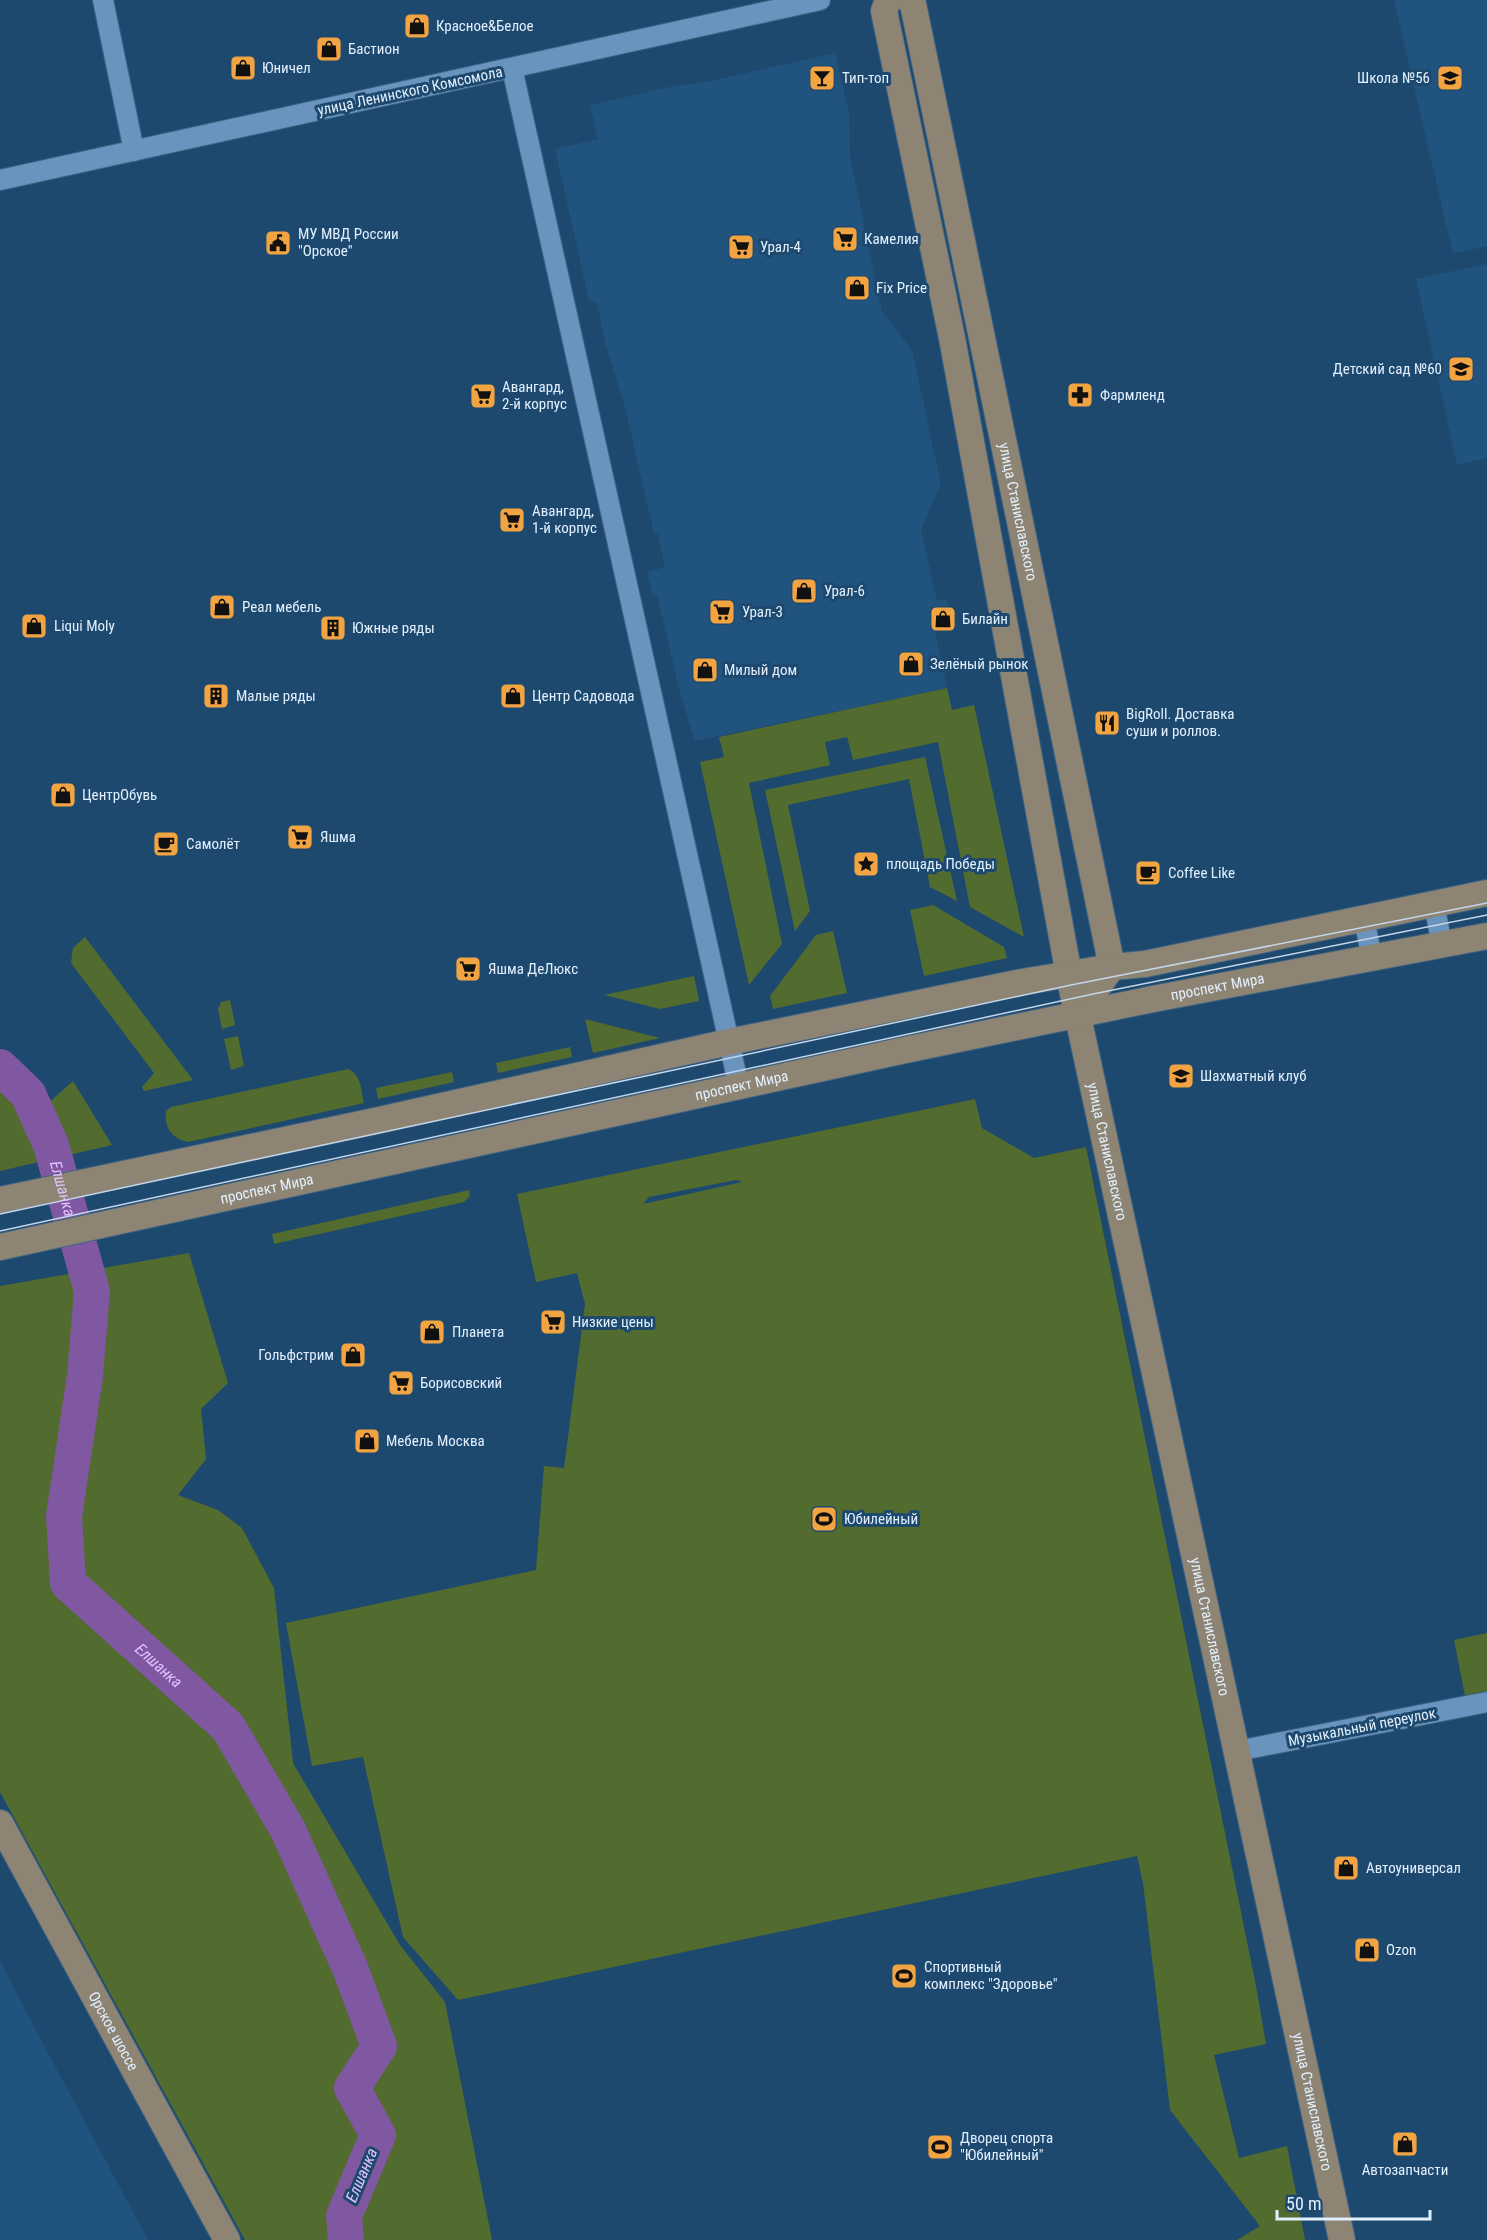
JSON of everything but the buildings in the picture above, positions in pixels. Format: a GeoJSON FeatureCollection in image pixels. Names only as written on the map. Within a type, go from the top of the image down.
{"type":"FeatureCollection","features":[{"type":"Feature","properties":{"kind":"main road","name":"улица Станиславского"},"geometry":{"type":"LineString","coordinates":[[888,0],[884,11],[952,338],[1069,975],[1342,2240]]}},
{"type":"Feature","properties":{"kind":"main road","name":"улица Станиславского"},"geometry":{"type":"LineString","coordinates":[[909,0],[913,4],[916,16],[1112,967]]}},
{"type":"Feature","properties":{"kind":"main road"},"geometry":{"type":"LineString","coordinates":[[0,1200],[375,1121],[729,1042],[1010,984],[1112,967],[1145,964],[1487,892]]}},
{"type":"Feature","properties":{"kind":"main road","name":"проспект Мира"},"geometry":{"type":"LineString","coordinates":[[4,1246],[1153,999],[1487,936]]}},
{"type":"Feature","properties":{"kind":"main road"},"geometry":{"type":"LineString","coordinates":[[1078,1015],[1112,967]]}},
{"type":"Feature","properties":{"kind":"main road","name":"Орское шоссе"},"geometry":{"type":"LineString","coordinates":[[0,1823],[227,2240]]}},
{"type":"Feature","properties":{"kind":"street"},"geometry":{"type":"LineString","coordinates":[[103,0],[135,151]]}},
{"type":"Feature","properties":{"kind":"street","name":"улица Ленинского Комсомола"},"geometry":{"type":"LineString","coordinates":[[0,180],[820,0]]}},
{"type":"Feature","properties":{"kind":"street"},"geometry":{"type":"LineString","coordinates":[[512,68],[739,1087]]}},
{"type":"Feature","properties":{"kind":"street"},"geometry":{"type":"LineString","coordinates":[[1434,904],[1442,945]]}},
{"type":"Feature","properties":{"kind":"street"},"geometry":{"type":"LineString","coordinates":[[1364,918],[1372,959]]}},
{"type":"Feature","properties":{"kind":"street","name":"Музыкальный переулок"},"geometry":{"type":"LineString","coordinates":[[1237,1751],[1487,1702]]}},
{"type":"Feature","properties":{"kind":"shaded area","name":"Школа №56"},"geometry":{"type":"Polygon","coordinates":[[[1394,0],[1487,0],[1487,246],[1453,254],[1394,0]]]}},
{"type":"Feature","properties":{"kind":"shaded area"},"geometry":{"type":"Polygon","coordinates":[[[835,53],[849,113],[850,157],[882,311],[912,350],[941,484],[921,529],[937,601],[947,599],[952,622],[934,627],[947,688],[695,741],[680,693],[657,594],[653,595],[647,572],[665,567],[658,533],[654,534],[625,407],[605,342],[597,303],[589,300],[555,149],[598,139],[590,105],[835,53]]]}},
{"type":"Feature","properties":{"kind":"shaded area","name":"Детский сад №60"},"geometry":{"type":"Polygon","coordinates":[[[1487,264],[1487,458],[1457,465],[1416,279],[1487,264]]]}},
{"type":"Feature","properties":{"kind":"shaded area"},"geometry":{"type":"Polygon","coordinates":[[[0,1961],[39,2036],[148,2240],[0,2240],[0,1961]]]}},
{"type":"Feature","properties":{"kind":"green space"},"geometry":{"type":"Polygon","coordinates":[[[947,688],[952,710],[974,705],[1024,937],[970,907],[938,742],[853,760],[847,737],[825,742],[830,765],[749,783],[782,944],[749,985],[700,762],[724,757],[719,737],[947,688]]]}},
{"type":"Feature","properties":{"kind":"green space"},"geometry":{"type":"Polygon","coordinates":[[[925,757],[957,901],[930,887],[909,779],[788,805],[810,911],[795,931],[765,790],[925,757]]]}},
{"type":"Feature","properties":{"kind":"green space"},"geometry":{"type":"Polygon","coordinates":[[[933,905],[1004,947],[1007,958],[924,976],[910,910],[933,905]]]}},
{"type":"Feature","properties":{"kind":"green space"},"geometry":{"type":"Polygon","coordinates":[[[833,931],[847,993],[773,1009],[770,996],[816,935],[833,931]]]}},
{"type":"Feature","properties":{"kind":"green space"},"geometry":{"type":"Polygon","coordinates":[[[85,937],[193,1080],[144,1091],[142,1087],[154,1073],[71,963],[73,948],[85,937]]]}},
{"type":"Feature","properties":{"kind":"green space"},"geometry":{"type":"Polygon","coordinates":[[[694,976],[699,1001],[660,1009],[604,995],[694,976]]]}},
{"type":"Feature","properties":{"kind":"green space"},"geometry":{"type":"Polygon","coordinates":[[[230,1000],[235,1025],[222,1029],[218,1009],[221,1002],[230,1000]]]}},
{"type":"Feature","properties":{"kind":"green space"},"geometry":{"type":"Polygon","coordinates":[[[585,1019],[660,1038],[593,1053],[585,1019]]]}},
{"type":"Feature","properties":{"kind":"green space"},"geometry":{"type":"Polygon","coordinates":[[[238,1036],[244,1066],[231,1070],[224,1039],[238,1036]]]}},
{"type":"Feature","properties":{"kind":"green space"},"geometry":{"type":"Polygon","coordinates":[[[570,1047],[572,1057],[498,1073],[496,1063],[570,1047]]]}},
{"type":"Feature","properties":{"kind":"green space"},"geometry":{"type":"Polygon","coordinates":[[[348,1069],[358,1079],[364,1103],[188,1142],[173,1135],[166,1122],[166,1111],[171,1107],[348,1069]]]}},
{"type":"Feature","properties":{"kind":"green space"},"geometry":{"type":"Polygon","coordinates":[[[452,1072],[454,1082],[378,1099],[376,1088],[452,1072]]]}},
{"type":"Feature","properties":{"kind":"green space"},"geometry":{"type":"Polygon","coordinates":[[[0,1075],[46,1105],[73,1081],[112,1145],[0,1171],[0,1075]]]}},
{"type":"Feature","properties":{"kind":"green space","name":"Юбилейный"},"geometry":{"type":"Polygon","coordinates":[[[975,1099],[982,1128],[1034,1158],[1086,1147],[1266,2044],[1214,2055],[1239,2158],[1287,2146],[1305,2240],[1237,2240],[1260,2226],[1170,2110],[1143,1883],[1137,1856],[458,2000],[403,1937],[363,1757],[312,1766],[286,1623],[536,1570],[544,1466],[564,1468],[585,1304],[577,1273],[536,1282],[517,1194],[975,1099]],[[736,1180],[649,1197],[643,1204],[742,1182],[736,1180]]]}},
{"type":"Feature","properties":{"kind":"green space"},"geometry":{"type":"Polygon","coordinates":[[[469,1190],[470,1196],[464,1202],[274,1244],[272,1234],[469,1190]]]}},
{"type":"Feature","properties":{"kind":"green space"},"geometry":{"type":"Polygon","coordinates":[[[189,1253],[228,1383],[201,1409],[206,1459],[178,1495],[218,1510],[242,1528],[274,1588],[293,1763],[400,1945],[445,2002],[492,2240],[245,2240],[0,1792],[0,1286],[189,1253]]]}},
{"type":"Feature","properties":{"kind":"green space"},"geometry":{"type":"Polygon","coordinates":[[[1487,1633],[1487,1691],[1465,1696],[1454,1640],[1487,1633]]]}},
{"type":"Feature","properties":{"kind":"waterway","name":"Елшанка"},"geometry":{"type":"LineString","coordinates":[[0,1067],[28,1094],[51,1145],[92,1291],[85,1376],[64,1516],[68,1583],[228,1727],[288,1830],[350,1968],[379,2046],[352,2088],[378,2135],[344,2216],[346,2240]]}},
{"type":"Feature","properties":{"kind":"tram line"},"geometry":{"type":"LineString","coordinates":[[0,1214],[1071,985],[1487,903]]}},
{"type":"Feature","properties":{"kind":"tram line"},"geometry":{"type":"LineString","coordinates":[[0,1231],[1093,994],[1487,915]]}},
{"type":"Feature","properties":{"kind":"place","name":"Красное&Белое"},"geometry":{"type":"Point","coordinates":[417,26]}},
{"type":"Feature","properties":{"kind":"place","name":"Бастион"},"geometry":{"type":"Point","coordinates":[329,49]}},
{"type":"Feature","properties":{"kind":"place","name":"Юничел"},"geometry":{"type":"Point","coordinates":[243,68]}},
{"type":"Feature","properties":{"kind":"place","name":"Тип-топ"},"geometry":{"type":"Point","coordinates":[822,78]}},
{"type":"Feature","properties":{"kind":"place","name":"Школа №56"},"geometry":{"type":"Point","coordinates":[1450,78]}},
{"type":"Feature","properties":{"kind":"place","name":"Камелия"},"geometry":{"type":"Point","coordinates":[845,239]}},
{"type":"Feature","properties":{"kind":"place","name":"МУ МВД России \"Орское\""},"geometry":{"type":"Point","coordinates":[278,243]}},
{"type":"Feature","properties":{"kind":"place","name":"Урал-4"},"geometry":{"type":"Point","coordinates":[741,247]}},
{"type":"Feature","properties":{"kind":"place","name":"Fix Price"},"geometry":{"type":"Point","coordinates":[857,288]}},
{"type":"Feature","properties":{"kind":"place","name":"Детский сад №60"},"geometry":{"type":"Point","coordinates":[1461,369]}},
{"type":"Feature","properties":{"kind":"place","name":"Фармленд"},"geometry":{"type":"Point","coordinates":[1080,395]}},
{"type":"Feature","properties":{"kind":"place","name":"Авангард, 2-й корпус"},"geometry":{"type":"Point","coordinates":[483,396]}},
{"type":"Feature","properties":{"kind":"place","name":"Авангард, 1-й корпус"},"geometry":{"type":"Point","coordinates":[512,520]}},
{"type":"Feature","properties":{"kind":"place","name":"Урал-6"},"geometry":{"type":"Point","coordinates":[804,591]}},
{"type":"Feature","properties":{"kind":"place","name":"Реал мебель"},"geometry":{"type":"Point","coordinates":[222,607]}},
{"type":"Feature","properties":{"kind":"place","name":"Урал-3"},"geometry":{"type":"Point","coordinates":[722,612]}},
{"type":"Feature","properties":{"kind":"place","name":"Билайн"},"geometry":{"type":"Point","coordinates":[943,619]}},
{"type":"Feature","properties":{"kind":"place","name":"Liqui Moly"},"geometry":{"type":"Point","coordinates":[34,626]}},
{"type":"Feature","properties":{"kind":"place","name":"Южные ряды"},"geometry":{"type":"Point","coordinates":[333,628]}},
{"type":"Feature","properties":{"kind":"place","name":"Зелёный рынок"},"geometry":{"type":"Point","coordinates":[911,664]}},
{"type":"Feature","properties":{"kind":"place","name":"Милый дом"},"geometry":{"type":"Point","coordinates":[705,670]}},
{"type":"Feature","properties":{"kind":"place","name":"Малые ряды"},"geometry":{"type":"Point","coordinates":[216,696]}},
{"type":"Feature","properties":{"kind":"place","name":"Центр Садовода"},"geometry":{"type":"Point","coordinates":[513,696]}},
{"type":"Feature","properties":{"kind":"place","name":"BigRoll. Доставка суши и роллов."},"geometry":{"type":"Point","coordinates":[1107,723]}},
{"type":"Feature","properties":{"kind":"place","name":"ЦентрОбувь"},"geometry":{"type":"Point","coordinates":[63,795]}},
{"type":"Feature","properties":{"kind":"place","name":"Яшма"},"geometry":{"type":"Point","coordinates":[300,837]}},
{"type":"Feature","properties":{"kind":"place","name":"Самолёт"},"geometry":{"type":"Point","coordinates":[166,844]}},
{"type":"Feature","properties":{"kind":"place","name":"площадь Победы"},"geometry":{"type":"Point","coordinates":[866,864]}},
{"type":"Feature","properties":{"kind":"place","name":"Coffee Like"},"geometry":{"type":"Point","coordinates":[1148,873]}},
{"type":"Feature","properties":{"kind":"place","name":"Яшма ДеЛюкс"},"geometry":{"type":"Point","coordinates":[468,969]}},
{"type":"Feature","properties":{"kind":"place","name":"Шахматный клуб"},"geometry":{"type":"Point","coordinates":[1181,1076]}},
{"type":"Feature","properties":{"kind":"place","name":"Низкие цены"},"geometry":{"type":"Point","coordinates":[553,1322]}},
{"type":"Feature","properties":{"kind":"place","name":"Планета"},"geometry":{"type":"Point","coordinates":[432,1332]}},
{"type":"Feature","properties":{"kind":"place","name":"Гольфстрим"},"geometry":{"type":"Point","coordinates":[353,1355]}},
{"type":"Feature","properties":{"kind":"place","name":"Борисовский"},"geometry":{"type":"Point","coordinates":[401,1383]}},
{"type":"Feature","properties":{"kind":"place","name":"Мебель Москва"},"geometry":{"type":"Point","coordinates":[367,1441]}},
{"type":"Feature","properties":{"kind":"place","name":"Юбилейный"},"geometry":{"type":"Point","coordinates":[824,1519]}},
{"type":"Feature","properties":{"kind":"place","name":"Автоуниверсал"},"geometry":{"type":"Point","coordinates":[1346,1868]}},
{"type":"Feature","properties":{"kind":"place","name":"Ozon"},"geometry":{"type":"Point","coordinates":[1367,1950]}},
{"type":"Feature","properties":{"kind":"place","name":"Спортивный комплекс \"Здоровье\""},"geometry":{"type":"Point","coordinates":[904,1976]}},
{"type":"Feature","properties":{"kind":"place","name":"Автозапчасти"},"geometry":{"type":"Point","coordinates":[1405,2144]}},
{"type":"Feature","properties":{"kind":"place","name":"Дворец спорта \"Юбилейный\""},"geometry":{"type":"Point","coordinates":[940,2147]}}]}
